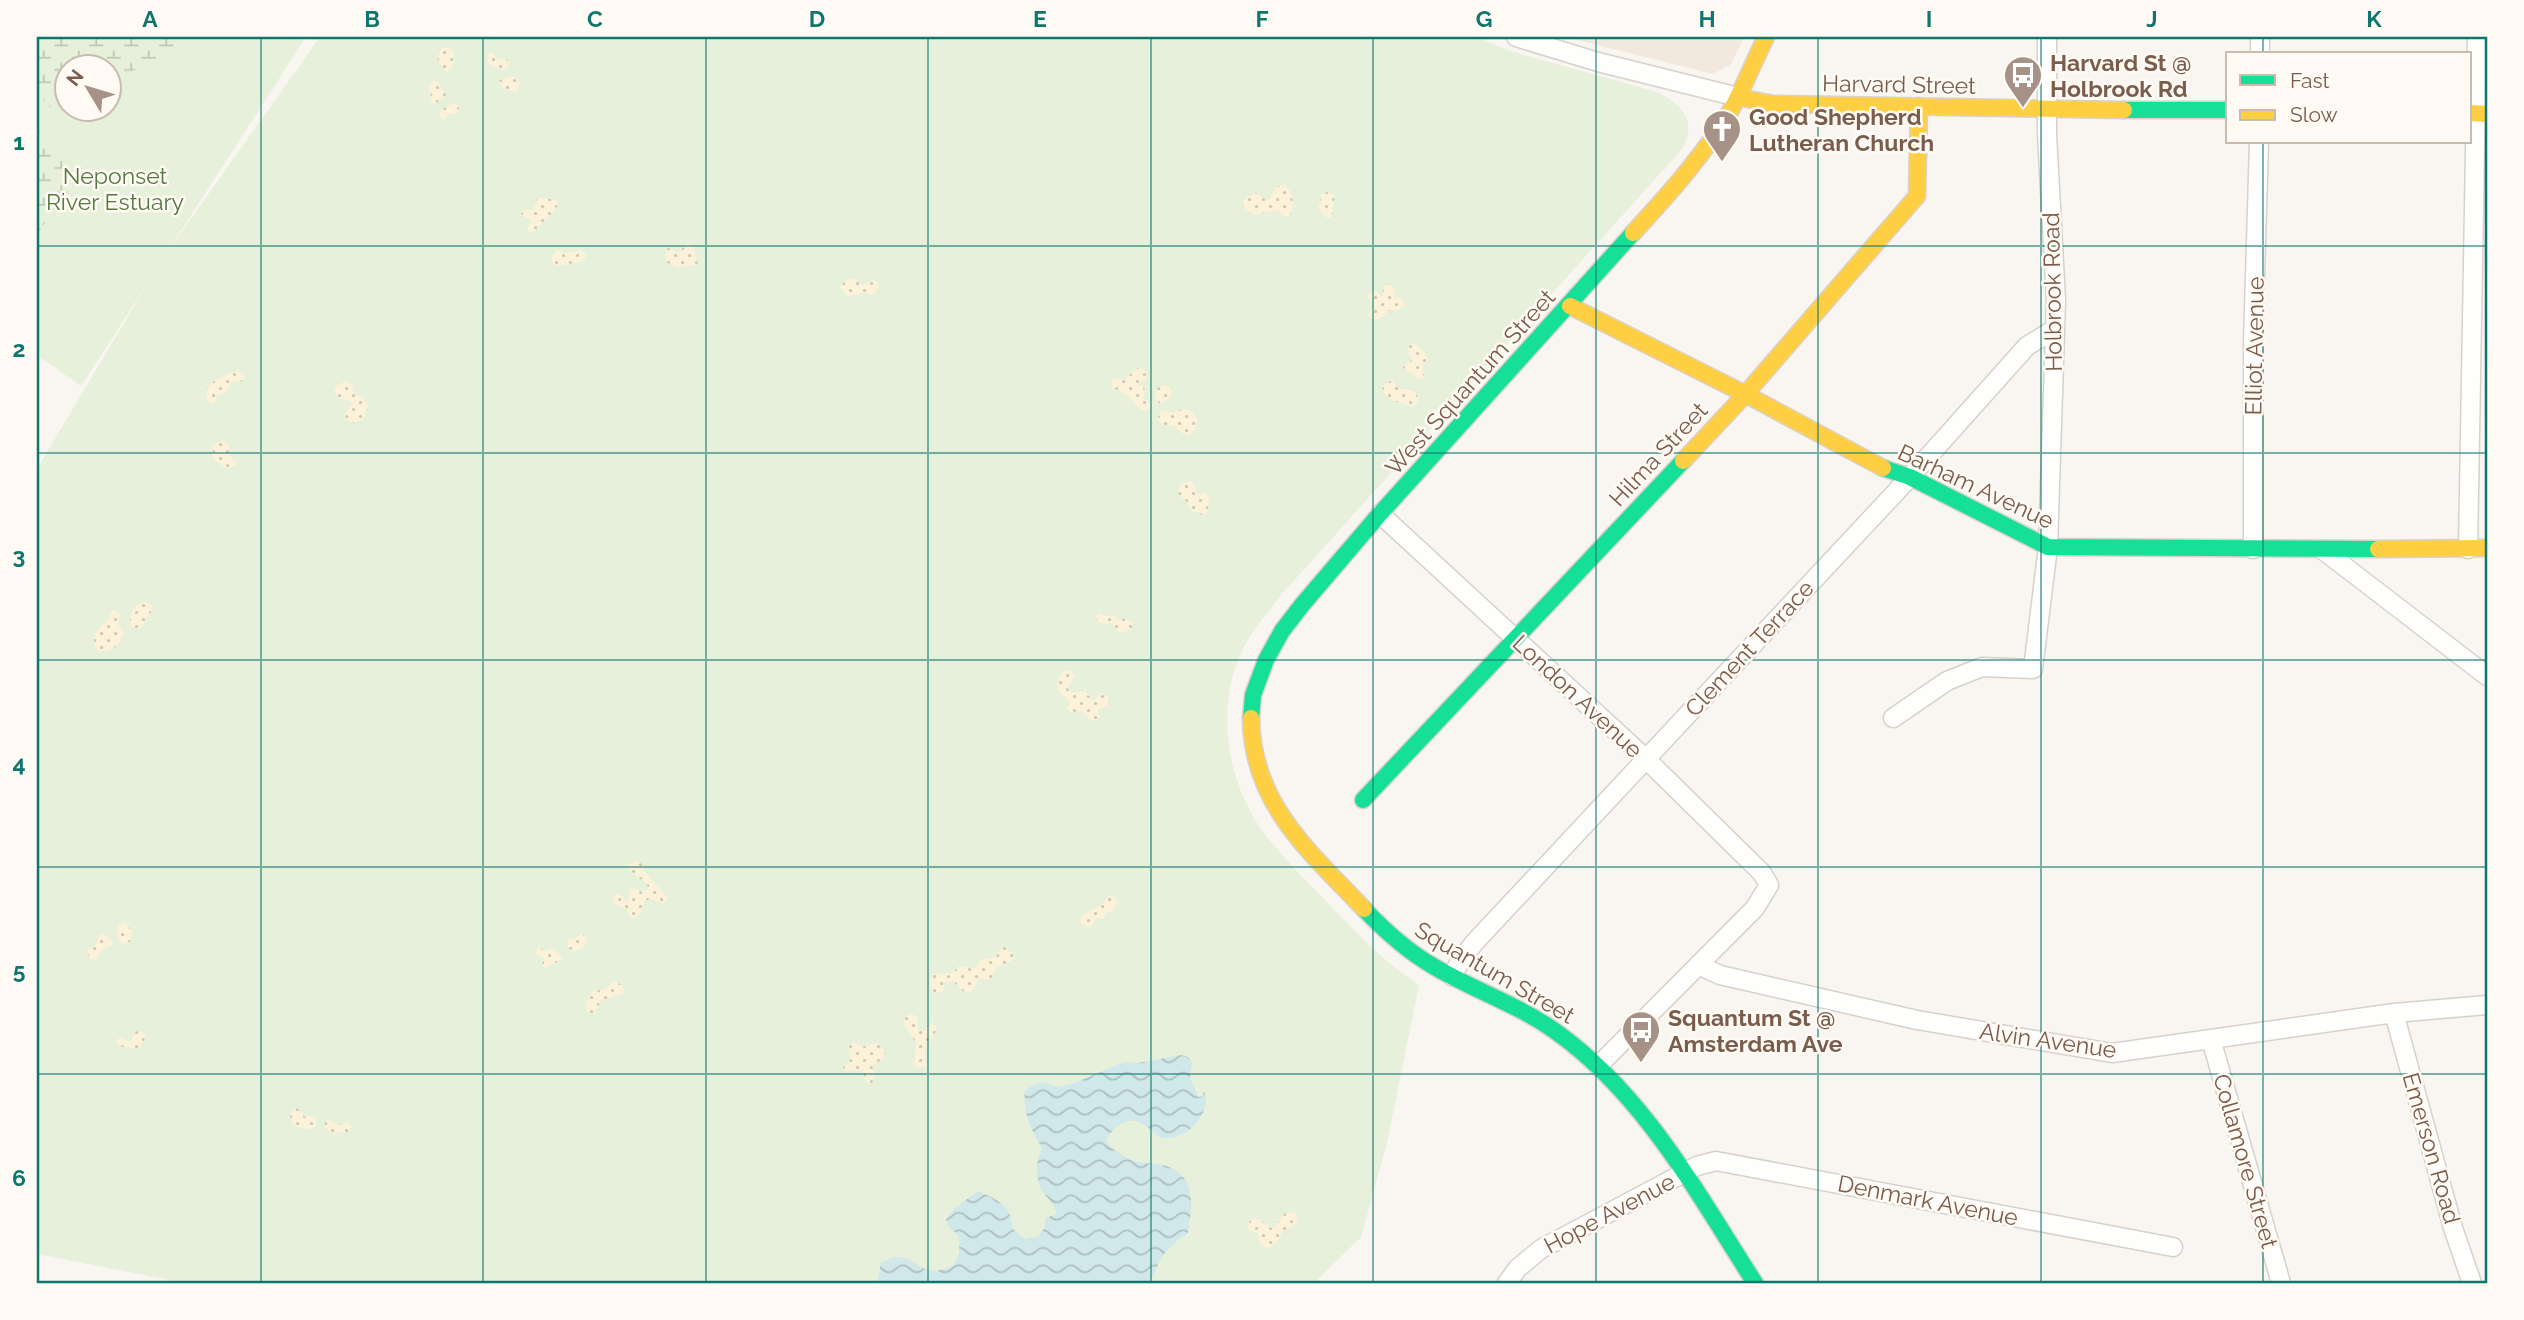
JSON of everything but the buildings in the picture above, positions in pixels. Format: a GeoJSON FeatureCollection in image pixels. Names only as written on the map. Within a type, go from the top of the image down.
{"type":"FeatureCollection","features":[{"type":"Feature","properties":{"kind":"street"},"geometry":{"type":"LineString","coordinates":[[1516,37],[1598,62],[1738,97]]}},
{"type":"Feature","properties":{"kind":"street","name":"West Squantum Street"},"geometry":{"type":"LineString","coordinates":[[1258,772],[1253,750],[1251,710],[1254,691],[1265,662],[1294,614],[1681,178],[1726,117],[1766,37]]}},
{"type":"Feature","properties":{"kind":"street","name":"Holbrook Road"},"geometry":{"type":"LineString","coordinates":[[1893,718],[1947,681],[1982,667],[2033,669],[2048,547],[2056,300],[2046,110],[2046,37]]}},
{"type":"Feature","properties":{"kind":"street"},"geometry":{"type":"LineString","coordinates":[[2468,549],[2478,113],[2477,37]]}},
{"type":"Feature","properties":{"kind":"street","name":"Harvard Street"},"geometry":{"type":"LineString","coordinates":[[1738,97],[1773,104],[2046,110],[2226,110]]}},
{"type":"Feature","properties":{"kind":"street","name":"Hilma Street"},"geometry":{"type":"LineString","coordinates":[[1363,800],[1745,394],[1917,196],[1919,106]]}},
{"type":"Feature","properties":{"kind":"street","name":"Elliot Avenue"},"geometry":{"type":"LineString","coordinates":[[2253,550],[2253,343],[2259,144]]}},
{"type":"Feature","properties":{"kind":"street","name":"Barham Avenue"},"geometry":{"type":"LineString","coordinates":[[1570,306],[1745,394],[1874,465],[1910,477],[2048,547],[2253,550],[2487,548]]}},
{"type":"Feature","properties":{"kind":"street","name":"Clement Terrace"},"geometry":{"type":"LineString","coordinates":[[1452,976],[1474,943],[1910,477],[2027,346],[2055,329]]}},
{"type":"Feature","properties":{"kind":"street","name":"London Avenue"},"geometry":{"type":"LineString","coordinates":[[1380,514],[1645,758],[1762,873],[1769,885],[1755,908],[1698,965]]}},
{"type":"Feature","properties":{"kind":"street"},"geometry":{"type":"LineString","coordinates":[[2323,550],[2487,676]]}},
{"type":"Feature","properties":{"kind":"street","name":"Squantum Street"},"geometry":{"type":"LineString","coordinates":[[1258,772],[1267,795],[1283,821],[1377,923],[1413,954],[1533,1016],[1598,1066],[1641,1111],[1755,1283]]}},
{"type":"Feature","properties":{"kind":"street"},"geometry":{"type":"LineString","coordinates":[[1598,1066],[1698,965]]}},
{"type":"Feature","properties":{"kind":"street","name":"Alvin Avenue"},"geometry":{"type":"LineString","coordinates":[[1698,965],[1720,975],[1883,1013],[2112,1053],[2394,1013],[2487,1005]]}},
{"type":"Feature","properties":{"kind":"street","name":"Emerson Road"},"geometry":{"type":"LineString","coordinates":[[2394,1013],[2453,1228],[2472,1283]]}},
{"type":"Feature","properties":{"kind":"street","name":"Collamore Street"},"geometry":{"type":"LineString","coordinates":[[2211,1039],[2281,1283]]}},
{"type":"Feature","properties":{"kind":"street","name":"Denmark Avenue"},"geometry":{"type":"LineString","coordinates":[[1684,1173],[1709,1161],[1732,1163],[2174,1247]]}},
{"type":"Feature","properties":{"kind":"street","name":"Hope Avenue"},"geometry":{"type":"LineString","coordinates":[[1507,1283],[1518,1268],[1541,1249],[1684,1173]]}},
{"type":"Feature","properties":{"kind":"shaded area"},"geometry":{"type":"Polygon","coordinates":[[[1565,37],[1745,37],[1730,65],[1713,74],[1565,37]]]}},
{"type":"Feature","properties":{"kind":"green space","name":"Neponset River Estuary"},"geometry":{"type":"Polygon","coordinates":[[[37,37],[306,37],[168,251],[320,37],[1476,37],[1513,52],[1657,92],[1674,102],[1688,122],[1687,139],[1682,149],[1282,594],[1249,639],[1232,678],[1227,725],[1230,749],[1243,796],[1254,817],[1279,851],[1353,930],[1419,985],[1387,1143],[1361,1237],[1314,1283],[185,1283],[37,1254],[37,469],[149,281],[81,386],[37,355],[37,37]]]}},
{"type":"Feature","properties":{"kind":"green space"},"geometry":{"type":"Polygon","coordinates":[[[37,37],[195,37],[122,77],[122,52],[52,52],[52,109],[37,94],[37,37]]]}},
{"type":"Feature","properties":{"kind":"green space"},"geometry":{"type":"Polygon","coordinates":[[[37,128],[78,178],[37,234],[37,128]]]}},
{"type":"Feature","properties":{"kind":"sand"},"geometry":{"type":"Polygon","coordinates":[[[442,48],[450,48],[454,53],[453,65],[447,72],[437,58],[442,48]]]}},
{"type":"Feature","properties":{"kind":"sand"},"geometry":{"type":"Polygon","coordinates":[[[492,52],[497,59],[508,60],[508,68],[503,70],[489,64],[486,55],[492,52]]]}},
{"type":"Feature","properties":{"kind":"sand"},"geometry":{"type":"Polygon","coordinates":[[[513,76],[520,83],[516,92],[503,88],[498,81],[513,76]]]}},
{"type":"Feature","properties":{"kind":"sand"},"geometry":{"type":"Polygon","coordinates":[[[433,81],[437,81],[446,95],[434,105],[430,101],[431,93],[428,87],[433,81]]]}},
{"type":"Feature","properties":{"kind":"sand"},"geometry":{"type":"Polygon","coordinates":[[[454,103],[459,107],[457,113],[449,114],[444,120],[438,117],[442,109],[454,103]]]}},
{"type":"Feature","properties":{"kind":"sand"},"geometry":{"type":"Polygon","coordinates":[[[1285,185],[1292,196],[1293,205],[1289,216],[1274,210],[1254,215],[1244,209],[1243,202],[1247,197],[1256,193],[1266,200],[1270,199],[1275,188],[1285,185]]]}},
{"type":"Feature","properties":{"kind":"sand"},"geometry":{"type":"Polygon","coordinates":[[[1322,194],[1334,194],[1331,218],[1325,217],[1318,208],[1322,194]]]}},
{"type":"Feature","properties":{"kind":"sand"},"geometry":{"type":"Polygon","coordinates":[[[537,198],[555,199],[559,204],[532,233],[527,231],[531,220],[521,215],[523,210],[533,210],[537,198]]]}},
{"type":"Feature","properties":{"kind":"sand"},"geometry":{"type":"Polygon","coordinates":[[[686,244],[694,246],[698,263],[696,265],[677,268],[666,262],[665,251],[668,248],[679,252],[686,244]]]}},
{"type":"Feature","properties":{"kind":"sand"},"geometry":{"type":"Polygon","coordinates":[[[557,250],[566,253],[580,250],[586,253],[585,259],[556,266],[552,263],[552,257],[557,250]]]}},
{"type":"Feature","properties":{"kind":"sand"},"geometry":{"type":"Polygon","coordinates":[[[853,278],[863,285],[874,280],[878,282],[879,289],[872,295],[863,293],[848,296],[840,287],[846,280],[853,278]]]}},
{"type":"Feature","properties":{"kind":"sand"},"geometry":{"type":"Polygon","coordinates":[[[1389,284],[1395,288],[1393,297],[1401,298],[1405,305],[1398,310],[1387,311],[1383,317],[1374,320],[1368,315],[1373,306],[1367,294],[1374,290],[1382,297],[1384,286],[1389,284]]]}},
{"type":"Feature","properties":{"kind":"sand"},"geometry":{"type":"Polygon","coordinates":[[[1413,343],[1423,351],[1428,362],[1422,365],[1424,376],[1420,379],[1403,367],[1412,360],[1407,347],[1413,343]]]}},
{"type":"Feature","properties":{"kind":"sand"},"geometry":{"type":"Polygon","coordinates":[[[1138,368],[1147,373],[1147,377],[1138,384],[1145,389],[1143,398],[1150,404],[1147,411],[1141,410],[1126,394],[1111,387],[1113,379],[1125,379],[1138,368]]]}},
{"type":"Feature","properties":{"kind":"sand"},"geometry":{"type":"Polygon","coordinates":[[[238,370],[244,376],[243,381],[230,383],[226,391],[217,396],[216,402],[208,402],[206,395],[210,385],[238,370]]]}},
{"type":"Feature","properties":{"kind":"sand"},"geometry":{"type":"Polygon","coordinates":[[[1392,380],[1400,389],[1409,389],[1417,394],[1418,404],[1410,407],[1384,394],[1382,386],[1392,380]]]}},
{"type":"Feature","properties":{"kind":"sand"},"geometry":{"type":"Polygon","coordinates":[[[346,381],[352,384],[354,394],[362,397],[368,404],[364,419],[354,423],[347,421],[345,414],[352,404],[339,398],[334,391],[336,386],[346,381]]]}},
{"type":"Feature","properties":{"kind":"sand"},"geometry":{"type":"Polygon","coordinates":[[[1164,385],[1173,391],[1170,398],[1160,404],[1155,398],[1156,390],[1164,385]]]}},
{"type":"Feature","properties":{"kind":"sand"},"geometry":{"type":"Polygon","coordinates":[[[1182,409],[1191,411],[1197,419],[1196,428],[1189,435],[1181,433],[1175,426],[1163,425],[1157,420],[1162,410],[1173,413],[1182,409]]]}},
{"type":"Feature","properties":{"kind":"sand"},"geometry":{"type":"Polygon","coordinates":[[[222,440],[229,445],[229,456],[236,461],[236,465],[227,469],[213,459],[212,445],[222,440]]]}},
{"type":"Feature","properties":{"kind":"sand"},"geometry":{"type":"Polygon","coordinates":[[[1190,481],[1198,495],[1205,493],[1210,499],[1207,512],[1202,515],[1191,510],[1187,502],[1179,496],[1181,484],[1190,481]]]}},
{"type":"Feature","properties":{"kind":"sand"},"geometry":{"type":"Polygon","coordinates":[[[144,601],[152,605],[153,609],[140,629],[130,626],[132,611],[144,601]]]}},
{"type":"Feature","properties":{"kind":"sand"},"geometry":{"type":"Polygon","coordinates":[[[114,610],[120,613],[118,625],[124,632],[123,637],[111,650],[98,651],[94,637],[114,610]]]}},
{"type":"Feature","properties":{"kind":"sand"},"geometry":{"type":"Polygon","coordinates":[[[1100,613],[1114,615],[1120,621],[1124,618],[1133,623],[1132,629],[1120,633],[1111,623],[1100,624],[1095,617],[1100,613]]]}},
{"type":"Feature","properties":{"kind":"sand"},"geometry":{"type":"Polygon","coordinates":[[[1065,670],[1071,671],[1075,676],[1068,689],[1072,693],[1084,690],[1093,701],[1102,693],[1109,697],[1108,705],[1098,710],[1100,716],[1096,721],[1090,720],[1081,710],[1071,713],[1068,709],[1069,701],[1057,688],[1058,678],[1065,670]]]}},
{"type":"Feature","properties":{"kind":"sand"},"geometry":{"type":"Polygon","coordinates":[[[637,861],[668,899],[663,904],[651,899],[644,901],[639,915],[630,919],[626,908],[614,904],[612,898],[620,894],[625,901],[629,901],[629,889],[642,892],[648,889],[647,884],[628,869],[629,864],[637,861]]]}},
{"type":"Feature","properties":{"kind":"sand"},"geometry":{"type":"Polygon","coordinates":[[[1109,895],[1116,898],[1113,911],[1107,912],[1103,919],[1097,918],[1091,927],[1083,925],[1080,922],[1082,915],[1102,904],[1109,895]]]}},
{"type":"Feature","properties":{"kind":"sand"},"geometry":{"type":"Polygon","coordinates":[[[122,923],[132,932],[130,942],[122,944],[117,934],[118,926],[122,923]]]}},
{"type":"Feature","properties":{"kind":"sand"},"geometry":{"type":"Polygon","coordinates":[[[103,933],[112,941],[112,945],[91,960],[88,949],[96,945],[103,933]]]}},
{"type":"Feature","properties":{"kind":"sand"},"geometry":{"type":"Polygon","coordinates":[[[581,934],[587,942],[582,949],[573,951],[567,947],[569,939],[581,934]]]}},
{"type":"Feature","properties":{"kind":"sand"},"geometry":{"type":"Polygon","coordinates":[[[539,947],[546,951],[552,948],[563,959],[545,968],[542,965],[544,958],[535,953],[539,947]]]}},
{"type":"Feature","properties":{"kind":"sand"},"geometry":{"type":"Polygon","coordinates":[[[1005,947],[1015,956],[1013,960],[997,967],[991,979],[979,979],[971,992],[965,993],[953,981],[944,983],[943,992],[932,991],[932,974],[952,973],[959,966],[975,968],[981,960],[996,957],[1000,949],[1005,947]]]}},
{"type":"Feature","properties":{"kind":"sand"},"geometry":{"type":"Polygon","coordinates":[[[614,981],[622,985],[624,993],[602,1000],[593,1014],[587,1012],[586,1004],[591,992],[605,989],[614,981]]]}},
{"type":"Feature","properties":{"kind":"sand"},"geometry":{"type":"Polygon","coordinates":[[[910,1013],[918,1017],[918,1030],[924,1031],[931,1023],[936,1026],[936,1031],[925,1048],[926,1066],[917,1068],[914,1065],[916,1043],[904,1024],[904,1019],[910,1013]]]}},
{"type":"Feature","properties":{"kind":"sand"},"geometry":{"type":"Polygon","coordinates":[[[136,1031],[143,1032],[146,1036],[140,1049],[118,1046],[117,1039],[122,1037],[131,1041],[136,1031]]]}},
{"type":"Feature","properties":{"kind":"sand"},"geometry":{"type":"Polygon","coordinates":[[[853,1042],[862,1047],[877,1043],[885,1052],[882,1060],[872,1065],[875,1075],[872,1084],[866,1082],[862,1070],[846,1071],[843,1067],[851,1059],[848,1047],[853,1042]]]}},
{"type":"Feature","properties":{"kind":"sand"},"geometry":{"type":"Polygon","coordinates":[[[297,1108],[305,1117],[316,1116],[316,1127],[302,1128],[292,1122],[290,1113],[297,1108]]]}},
{"type":"Feature","properties":{"kind":"sand"},"geometry":{"type":"Polygon","coordinates":[[[328,1120],[337,1125],[348,1123],[352,1127],[346,1133],[331,1132],[325,1128],[325,1122],[328,1120]]]}},
{"type":"Feature","properties":{"kind":"sand"},"geometry":{"type":"Polygon","coordinates":[[[1292,1212],[1297,1215],[1298,1221],[1282,1232],[1276,1243],[1266,1248],[1260,1243],[1258,1233],[1249,1230],[1247,1226],[1252,1218],[1271,1228],[1285,1213],[1292,1212]]]}},
{"type":"Feature","properties":{"kind":"water"},"geometry":{"type":"Polygon","coordinates":[[[1181,1055],[1188,1057],[1192,1063],[1190,1077],[1198,1097],[1203,1096],[1204,1091],[1206,1096],[1206,1104],[1194,1126],[1180,1136],[1164,1138],[1140,1122],[1129,1121],[1118,1125],[1106,1139],[1112,1148],[1131,1159],[1170,1167],[1186,1180],[1189,1189],[1191,1210],[1188,1233],[1162,1256],[1150,1283],[877,1283],[881,1263],[893,1258],[901,1257],[930,1270],[941,1270],[954,1265],[959,1253],[959,1236],[948,1226],[946,1219],[955,1208],[978,1191],[1004,1207],[1010,1214],[1013,1228],[1025,1239],[1038,1237],[1045,1227],[1046,1218],[1056,1214],[1054,1206],[1039,1185],[1037,1166],[1042,1148],[1028,1120],[1025,1090],[1044,1082],[1057,1087],[1072,1084],[1124,1062],[1138,1063],[1181,1055]]]}},
{"type":"Feature","properties":{"kind":"traffic: fast"},"geometry":{"type":"LineString","coordinates":[[2124,110],[2226,110]]}},
{"type":"Feature","properties":{"kind":"traffic: fast"},"geometry":{"type":"LineString","coordinates":[[1251,718],[1253,695],[1266,660],[1282,631],[1302,605],[1378,516],[1633,233]]}},
{"type":"Feature","properties":{"kind":"traffic: fast"},"geometry":{"type":"LineString","coordinates":[[1363,800],[1683,461]]}},
{"type":"Feature","properties":{"kind":"traffic: fast"},"geometry":{"type":"LineString","coordinates":[[1883,468],[1910,477],[2048,547],[2378,549]]}},
{"type":"Feature","properties":{"kind":"traffic: fast"},"geometry":{"type":"LineString","coordinates":[[1364,909],[1423,960],[1540,1021],[1587,1056],[1616,1084],[1667,1147],[1755,1283]]}},
{"type":"Feature","properties":{"kind":"traffic: slow"},"geometry":{"type":"LineString","coordinates":[[1633,233],[1685,174],[1720,127],[1736,101],[1766,37]]}},
{"type":"Feature","properties":{"kind":"traffic: slow"},"geometry":{"type":"LineString","coordinates":[[1738,97],[1773,104],[2124,110]]}},
{"type":"Feature","properties":{"kind":"traffic: slow"},"geometry":{"type":"LineString","coordinates":[[1683,461],[1742,398],[1917,196],[1919,106]]}},
{"type":"Feature","properties":{"kind":"traffic: slow"},"geometry":{"type":"LineString","coordinates":[[2472,113],[2487,114]]}},
{"type":"Feature","properties":{"kind":"traffic: slow"},"geometry":{"type":"LineString","coordinates":[[1570,306],[1745,394],[1883,468]]}},
{"type":"Feature","properties":{"kind":"traffic: slow"},"geometry":{"type":"LineString","coordinates":[[2378,549],[2487,548]]}},
{"type":"Feature","properties":{"kind":"traffic: slow"},"geometry":{"type":"LineString","coordinates":[[1251,718],[1254,749],[1261,776],[1273,801],[1304,846],[1364,909]]}},
{"type":"Feature","properties":{"kind":"place","name":"Harvard St @ Holbrook Rd"},"geometry":{"type":"Point","coordinates":[2023,109]}},
{"type":"Feature","properties":{"kind":"place","name":"Good Shepherd Lutheran Church"},"geometry":{"type":"Point","coordinates":[1722,163]}},
{"type":"Feature","properties":{"kind":"place","name":"Squantum St @ Amsterdam Ave"},"geometry":{"type":"Point","coordinates":[1641,1064]}}]}
